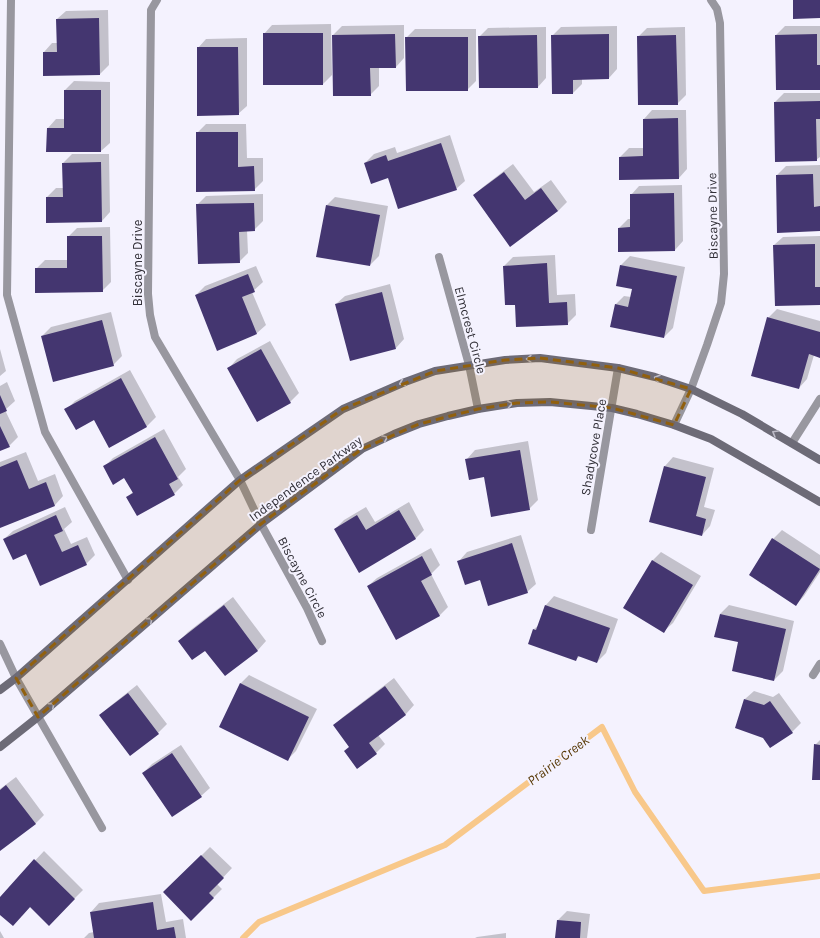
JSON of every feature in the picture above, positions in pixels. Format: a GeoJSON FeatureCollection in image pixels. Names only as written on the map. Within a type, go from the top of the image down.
{"type":"FeatureCollection","features":[{"type":"Feature","properties":{"kind":"main road"},"geometry":{"type":"LineString","coordinates":[[0,690],[16,678],[128,580],[240,480],[343,409],[405,382],[435,371],[505,360],[540,358],[618,368],[655,377],[691,389],[742,414],[820,460]]}},
{"type":"Feature","properties":{"kind":"main road","name":"Independence Parkway"},"geometry":{"type":"LineString","coordinates":[[0,747],[38,717],[261,524],[362,449],[419,424],[478,409],[517,403],[550,402],[612,408],[674,425],[711,439],[820,502]]}},
{"type":"Feature","properties":{"kind":"street"},"geometry":{"type":"LineString","coordinates":[[11,0],[7,295],[45,432],[128,580]]}},
{"type":"Feature","properties":{"kind":"street","name":"Biscayne Drive"},"geometry":{"type":"LineString","coordinates":[[157,0],[150,10],[148,294],[150,315],[155,337],[240,480],[261,524]]}},
{"type":"Feature","properties":{"kind":"street","name":"Biscayne Drive"},"geometry":{"type":"LineString","coordinates":[[674,425],[691,389],[721,302],[724,274],[720,23],[717,9],[711,0]]}},
{"type":"Feature","properties":{"kind":"street","name":"Elmcrest Circle"},"geometry":{"type":"LineString","coordinates":[[439,257],[469,365],[478,409]]}},
{"type":"Feature","properties":{"kind":"street","name":"Shadycove Place"},"geometry":{"type":"LineString","coordinates":[[591,530],[618,368]]}},
{"type":"Feature","properties":{"kind":"street"},"geometry":{"type":"LineString","coordinates":[[792,443],[820,399]]}},
{"type":"Feature","properties":{"kind":"street","name":"Biscayne Circle"},"geometry":{"type":"LineString","coordinates":[[261,524],[307,608],[322,641]]}},
{"type":"Feature","properties":{"kind":"street"},"geometry":{"type":"LineString","coordinates":[[0,644],[16,678],[102,828]]}},
{"type":"Feature","properties":{"kind":"street"},"geometry":{"type":"LineString","coordinates":[[813,675],[820,664]]}},
{"type":"Feature","properties":{"kind":"highlighted area"},"geometry":{"type":"Polygon","coordinates":[[[540,358],[618,368],[691,389],[674,425],[612,408],[550,402],[517,403],[478,409],[419,424],[362,449],[261,524],[38,717],[16,678],[240,480],[343,409],[435,371],[505,360],[540,358]]]}},
{"type":"Feature","properties":{"kind":"building"},"geometry":{"type":"Polygon","coordinates":[[[793,0],[820,0],[820,18],[793,19],[793,0]]]}},
{"type":"Feature","properties":{"kind":"building"},"geometry":{"type":"Polygon","coordinates":[[[99,18],[100,75],[43,76],[43,52],[57,52],[56,19],[99,18]]]}},
{"type":"Feature","properties":{"kind":"building"},"geometry":{"type":"Polygon","coordinates":[[[263,33],[323,33],[323,85],[263,85],[263,33]]]}},
{"type":"Feature","properties":{"kind":"building"},"geometry":{"type":"Polygon","coordinates":[[[395,34],[396,68],[370,68],[371,96],[333,96],[332,35],[395,34]]]}},
{"type":"Feature","properties":{"kind":"building"},"geometry":{"type":"Polygon","coordinates":[[[609,34],[609,79],[573,80],[573,94],[552,94],[551,35],[609,34]]]}},
{"type":"Feature","properties":{"kind":"building"},"geometry":{"type":"Polygon","coordinates":[[[817,34],[817,65],[820,65],[820,90],[776,90],[775,35],[817,34]]]}},
{"type":"Feature","properties":{"kind":"building"},"geometry":{"type":"Polygon","coordinates":[[[537,35],[538,88],[479,88],[478,36],[537,35]]]}},
{"type":"Feature","properties":{"kind":"building"},"geometry":{"type":"Polygon","coordinates":[[[676,35],[678,105],[638,105],[637,36],[676,35]]]}},
{"type":"Feature","properties":{"kind":"building"},"geometry":{"type":"Polygon","coordinates":[[[405,37],[468,37],[468,91],[406,91],[405,37]]]}},
{"type":"Feature","properties":{"kind":"building"},"geometry":{"type":"Polygon","coordinates":[[[197,47],[238,47],[239,115],[197,116],[197,47]]]}},
{"type":"Feature","properties":{"kind":"building"},"geometry":{"type":"Polygon","coordinates":[[[64,90],[101,90],[101,152],[46,152],[47,128],[64,128],[64,90]]]}},
{"type":"Feature","properties":{"kind":"building"},"geometry":{"type":"Polygon","coordinates":[[[820,101],[820,119],[816,119],[817,161],[775,162],[774,102],[820,101]]]}},
{"type":"Feature","properties":{"kind":"building"},"geometry":{"type":"Polygon","coordinates":[[[678,118],[679,179],[619,180],[619,157],[643,156],[643,119],[678,118]]]}},
{"type":"Feature","properties":{"kind":"building"},"geometry":{"type":"Polygon","coordinates":[[[196,132],[238,132],[238,167],[254,166],[255,191],[196,192],[196,132]]]}},
{"type":"Feature","properties":{"kind":"building"},"geometry":{"type":"Polygon","coordinates":[[[441,143],[457,190],[398,209],[388,178],[371,184],[364,163],[386,155],[388,161],[441,143]]]}},
{"type":"Feature","properties":{"kind":"building"},"geometry":{"type":"Polygon","coordinates":[[[101,162],[102,222],[46,223],[46,197],[63,197],[62,163],[101,162]]]}},
{"type":"Feature","properties":{"kind":"building"},"geometry":{"type":"Polygon","coordinates":[[[504,172],[525,200],[541,188],[558,211],[510,247],[473,195],[504,172]]]}},
{"type":"Feature","properties":{"kind":"building"},"geometry":{"type":"Polygon","coordinates":[[[813,174],[814,207],[820,206],[820,231],[777,233],[776,175],[813,174]]]}},
{"type":"Feature","properties":{"kind":"building"},"geometry":{"type":"Polygon","coordinates":[[[674,193],[675,251],[618,252],[618,228],[630,227],[630,194],[674,193]]]}},
{"type":"Feature","properties":{"kind":"building"},"geometry":{"type":"Polygon","coordinates":[[[254,203],[255,231],[239,232],[240,263],[198,264],[196,204],[254,203]]]}},
{"type":"Feature","properties":{"kind":"building"},"geometry":{"type":"Polygon","coordinates":[[[326,205],[380,215],[370,266],[316,257],[326,205]]]}},
{"type":"Feature","properties":{"kind":"building"},"geometry":{"type":"Polygon","coordinates":[[[67,236],[102,236],[103,292],[35,293],[35,268],[67,268],[67,236]]]}},
{"type":"Feature","properties":{"kind":"building"},"geometry":{"type":"Polygon","coordinates":[[[815,244],[815,287],[820,287],[820,305],[775,306],[773,245],[815,244]]]}},
{"type":"Feature","properties":{"kind":"building"},"geometry":{"type":"Polygon","coordinates":[[[547,263],[549,303],[567,302],[568,325],[516,327],[515,305],[505,305],[503,266],[547,263]]]}},
{"type":"Feature","properties":{"kind":"building"},"geometry":{"type":"Polygon","coordinates":[[[620,265],[677,276],[664,338],[610,327],[615,304],[628,307],[632,289],[616,286],[620,265]]]}},
{"type":"Feature","properties":{"kind":"building"},"geometry":{"type":"Polygon","coordinates":[[[248,274],[255,292],[242,297],[257,334],[217,351],[195,295],[248,274]]]}},
{"type":"Feature","properties":{"kind":"building"},"geometry":{"type":"Polygon","coordinates":[[[382,292],[396,349],[350,361],[335,304],[382,292]]]}},
{"type":"Feature","properties":{"kind":"building"},"geometry":{"type":"Polygon","coordinates":[[[767,317],[820,332],[820,358],[809,354],[799,389],[751,376],[767,317]]]}},
{"type":"Feature","properties":{"kind":"building"},"geometry":{"type":"Polygon","coordinates":[[[102,320],[114,366],[53,382],[41,336],[102,320]]]}},
{"type":"Feature","properties":{"kind":"building"},"geometry":{"type":"Polygon","coordinates":[[[261,349],[291,403],[257,422],[227,368],[261,349]]]}},
{"type":"Feature","properties":{"kind":"building"},"geometry":{"type":"Polygon","coordinates":[[[121,378],[147,427],[109,448],[94,420],[76,430],[64,409],[121,378]]]}},
{"type":"Feature","properties":{"kind":"building"},"geometry":{"type":"Polygon","coordinates":[[[0,395],[7,411],[0,414],[0,395]]]}},
{"type":"Feature","properties":{"kind":"building"},"geometry":{"type":"Polygon","coordinates":[[[0,426],[10,447],[0,451],[0,426]]]}},
{"type":"Feature","properties":{"kind":"building"},"geometry":{"type":"Polygon","coordinates":[[[155,437],[178,479],[169,484],[175,495],[137,516],[126,497],[133,493],[124,478],[113,485],[103,466],[155,437]]]}},
{"type":"Feature","properties":{"kind":"building"},"geometry":{"type":"Polygon","coordinates":[[[520,450],[530,510],[491,517],[484,477],[469,480],[465,459],[520,450]]]}},
{"type":"Feature","properties":{"kind":"building"},"geometry":{"type":"Polygon","coordinates":[[[17,460],[29,489],[46,482],[55,506],[0,528],[0,467],[17,460]]]}},
{"type":"Feature","properties":{"kind":"building"},"geometry":{"type":"Polygon","coordinates":[[[664,466],[706,477],[696,516],[706,519],[702,536],[649,522],[664,466]]]}},
{"type":"Feature","properties":{"kind":"building"},"geometry":{"type":"Polygon","coordinates":[[[399,510],[416,539],[359,573],[334,529],[357,515],[366,530],[399,510]]]}},
{"type":"Feature","properties":{"kind":"building"},"geometry":{"type":"Polygon","coordinates":[[[56,515],[63,531],[54,535],[62,552],[78,545],[87,565],[40,586],[26,554],[13,560],[3,539],[56,515]]]}},
{"type":"Feature","properties":{"kind":"building"},"geometry":{"type":"Polygon","coordinates":[[[772,538],[820,569],[796,606],[749,575],[772,538]]]}},
{"type":"Feature","properties":{"kind":"building"},"geometry":{"type":"Polygon","coordinates":[[[512,543],[528,593],[488,606],[480,580],[465,585],[457,561],[512,543]]]}},
{"type":"Feature","properties":{"kind":"building"},"geometry":{"type":"Polygon","coordinates":[[[422,556],[432,575],[421,581],[440,616],[396,640],[367,586],[422,556]]]}},
{"type":"Feature","properties":{"kind":"building"},"geometry":{"type":"Polygon","coordinates":[[[652,560],[693,585],[664,633],[623,608],[652,560]]]}},
{"type":"Feature","properties":{"kind":"building"},"geometry":{"type":"Polygon","coordinates":[[[224,605],[258,651],[225,676],[205,651],[192,660],[178,641],[224,605]]]}},
{"type":"Feature","properties":{"kind":"building"},"geometry":{"type":"Polygon","coordinates":[[[545,605],[610,628],[597,663],[578,656],[576,661],[528,644],[533,629],[536,630],[545,605]]]}},
{"type":"Feature","properties":{"kind":"building"},"geometry":{"type":"Polygon","coordinates":[[[720,614],[786,629],[774,681],[732,671],[738,642],[714,637],[720,614]]]}},
{"type":"Feature","properties":{"kind":"building"},"geometry":{"type":"Polygon","coordinates":[[[240,683],[309,717],[288,761],[219,727],[240,683]]]}},
{"type":"Feature","properties":{"kind":"building"},"geometry":{"type":"Polygon","coordinates":[[[385,686],[406,715],[369,743],[377,754],[357,769],[344,751],[349,747],[333,725],[385,686]]]}},
{"type":"Feature","properties":{"kind":"building"},"geometry":{"type":"Polygon","coordinates":[[[128,693],[159,734],[130,756],[99,715],[128,693]]]}},
{"type":"Feature","properties":{"kind":"building"},"geometry":{"type":"Polygon","coordinates":[[[744,699],[764,705],[770,701],[793,733],[770,748],[763,738],[735,728],[744,699]]]}},
{"type":"Feature","properties":{"kind":"building"},"geometry":{"type":"Polygon","coordinates":[[[814,744],[820,745],[820,780],[812,780],[814,744]]]}},
{"type":"Feature","properties":{"kind":"building"},"geometry":{"type":"Polygon","coordinates":[[[172,753],[202,797],[172,817],[142,773],[172,753]]]}},
{"type":"Feature","properties":{"kind":"building"},"geometry":{"type":"Polygon","coordinates":[[[6,785],[36,824],[0,851],[0,790],[6,785]]]}},
{"type":"Feature","properties":{"kind":"building"},"geometry":{"type":"Polygon","coordinates":[[[201,855],[224,878],[209,893],[214,898],[191,921],[163,892],[201,855]]]}},
{"type":"Feature","properties":{"kind":"building"},"geometry":{"type":"Polygon","coordinates":[[[34,859],[75,899],[49,926],[30,907],[13,926],[0,915],[0,897],[34,859]]]}},
{"type":"Feature","properties":{"kind":"building"},"geometry":{"type":"Polygon","coordinates":[[[153,902],[157,930],[174,927],[176,938],[94,938],[90,912],[153,902]]]}},
{"type":"Feature","properties":{"kind":"building"},"geometry":{"type":"Polygon","coordinates":[[[557,920],[581,922],[580,938],[555,938],[557,920]]]}},
{"type":"Feature","properties":{"kind":"waterway","name":"Prairie Creek"},"geometry":{"type":"LineString","coordinates":[[243,938],[259,922],[445,845],[602,727],[635,792],[704,891],[820,876]]}}]}
